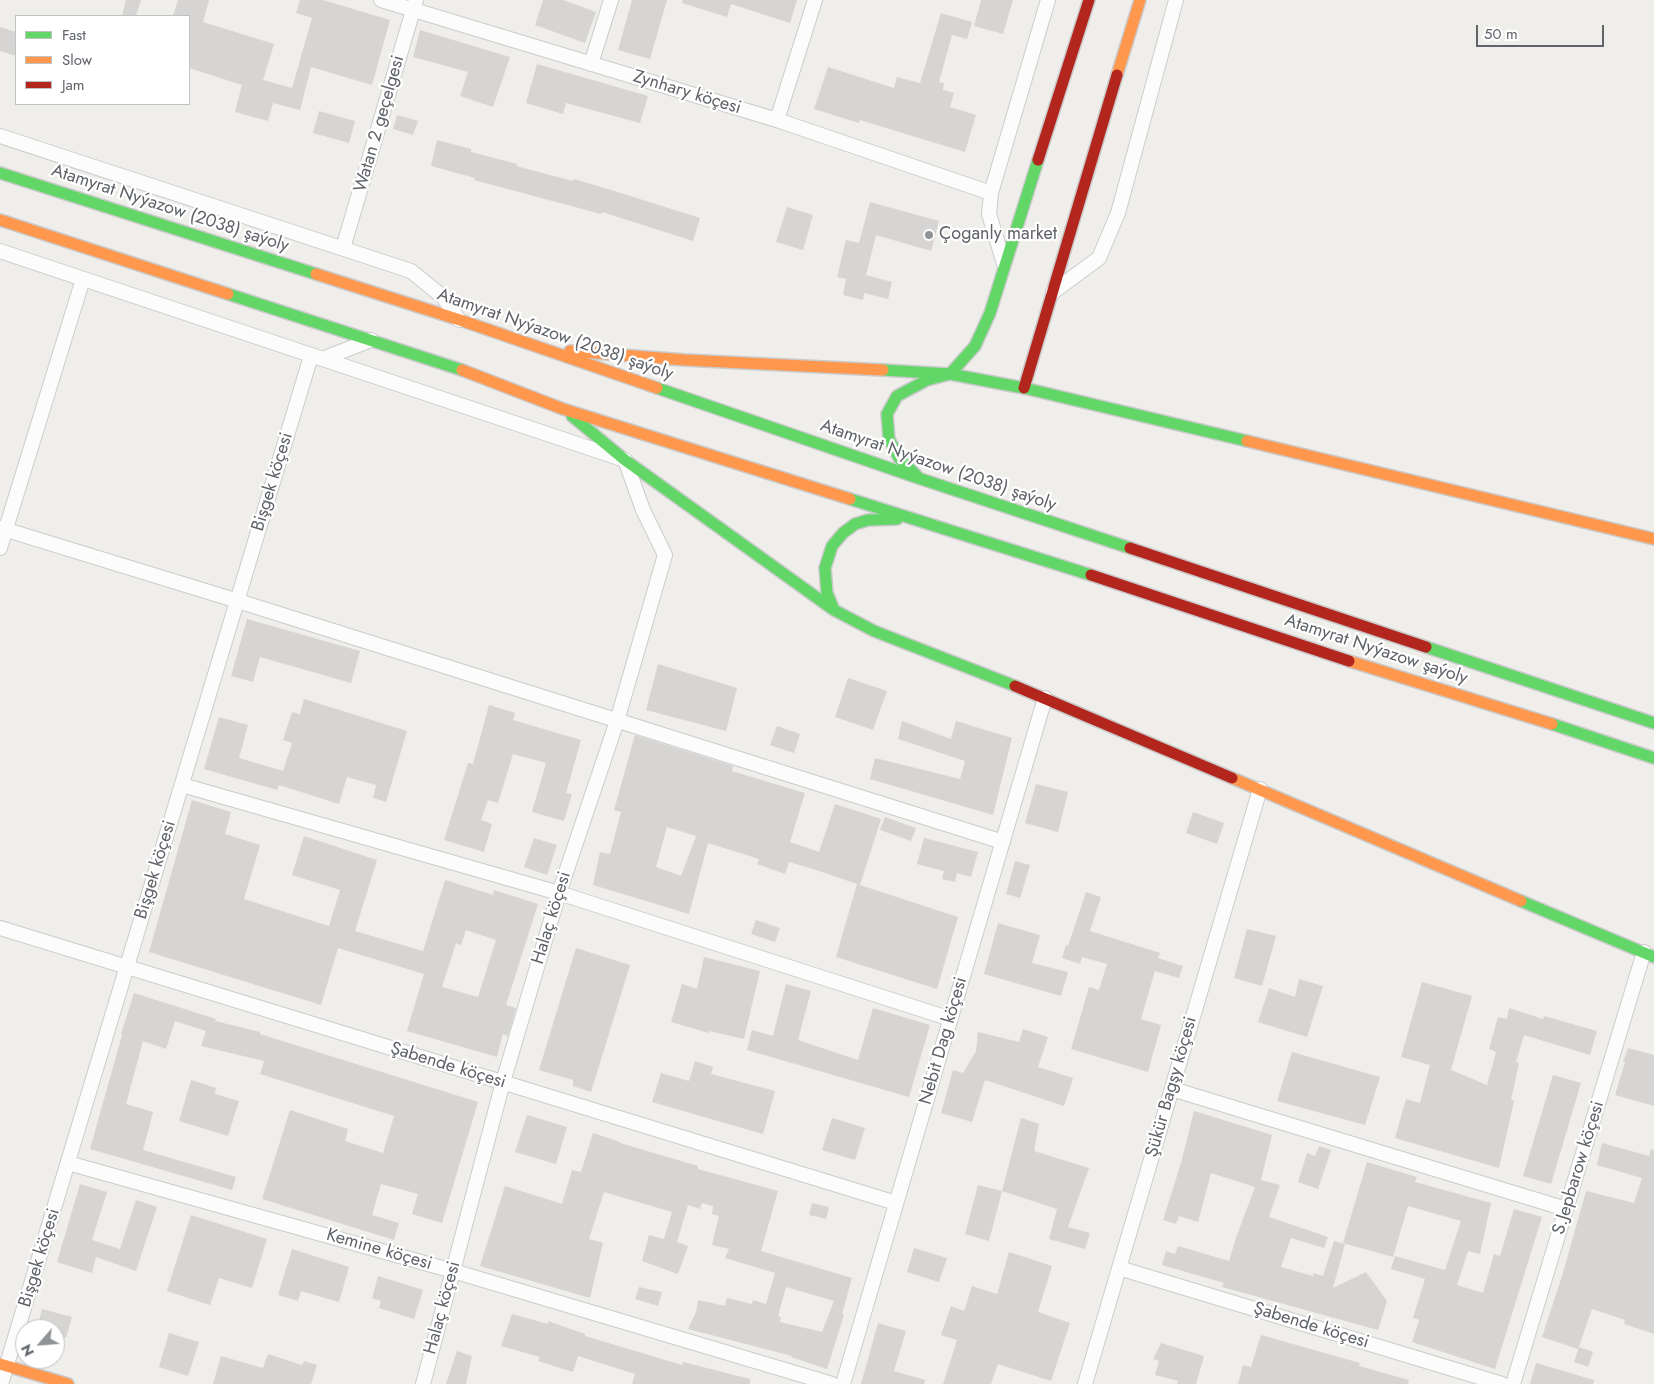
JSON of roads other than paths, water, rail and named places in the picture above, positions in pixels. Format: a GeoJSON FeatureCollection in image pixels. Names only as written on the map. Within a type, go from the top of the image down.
{"type":"FeatureCollection","features":[{"type":"Feature","properties":{"kind":"main road"},"geometry":{"type":"LineString","coordinates":[[921,479],[899,458],[889,439],[887,414],[897,396],[927,380],[950,374],[974,346],[990,313],[1089,0]]}},
{"type":"Feature","properties":{"kind":"main road"},"geometry":{"type":"LineString","coordinates":[[1024,388],[1140,0]]}},
{"type":"Feature","properties":{"kind":"main road","name":"Atamyrat Nyýazow (2038) şaýoly"},"geometry":{"type":"LineString","coordinates":[[0,173],[460,320],[536,348],[1097,538]]}},
{"type":"Feature","properties":{"kind":"main road"},"geometry":{"type":"LineString","coordinates":[[0,220],[445,364],[563,409],[913,518]]}},
{"type":"Feature","properties":{"kind":"main road"},"geometry":{"type":"LineString","coordinates":[[536,348],[685,360],[950,374],[1024,388],[1654,539]]}},
{"type":"Feature","properties":{"kind":"main road"},"geometry":{"type":"LineString","coordinates":[[563,409],[625,460],[834,610],[874,632],[1045,698],[1649,954]]}},
{"type":"Feature","properties":{"kind":"main road"},"geometry":{"type":"LineString","coordinates":[[834,610],[827,593],[825,568],[832,546],[843,533],[855,524],[868,520],[913,518]]}},
{"type":"Feature","properties":{"kind":"main road","name":"Atamyrat Nyýazow şaýoly"},"geometry":{"type":"LineString","coordinates":[[913,518],[1340,658],[1654,758]]}},
{"type":"Feature","properties":{"kind":"main road","name":"Atamyrat Nyýazow şaýoly"},"geometry":{"type":"LineString","coordinates":[[1097,538],[1654,722]]}},
{"type":"Feature","properties":{"kind":"main road"},"geometry":{"type":"LineString","coordinates":[[3,1365],[68,1384]]}},
{"type":"Feature","properties":{"kind":"street","name":"Zynhary köçesi"},"geometry":{"type":"LineString","coordinates":[[381,0],[415,5],[591,64],[776,120],[991,193]]}},
{"type":"Feature","properties":{"kind":"street"},"geometry":{"type":"LineString","coordinates":[[591,64],[611,0]]}},
{"type":"Feature","properties":{"kind":"street"},"geometry":{"type":"LineString","coordinates":[[776,120],[816,0]]}},
{"type":"Feature","properties":{"kind":"street"},"geometry":{"type":"LineString","coordinates":[[1004,267],[989,214],[991,193],[1048,0]]}},
{"type":"Feature","properties":{"kind":"street"},"geometry":{"type":"LineString","coordinates":[[1052,293],[1099,258],[1118,213],[1176,0]]}},
{"type":"Feature","properties":{"kind":"street","name":"Watan 2 geçelgesi"},"geometry":{"type":"LineString","coordinates":[[343,248],[415,5]]}},
{"type":"Feature","properties":{"kind":"street"},"geometry":{"type":"LineString","coordinates":[[0,136],[411,271],[443,297],[460,320]]}},
{"type":"Feature","properties":{"kind":"street"},"geometry":{"type":"LineString","coordinates":[[0,251],[625,460]]}},
{"type":"Feature","properties":{"kind":"street"},"geometry":{"type":"LineString","coordinates":[[0,548],[3,529],[83,279]]}},
{"type":"Feature","properties":{"kind":"street"},"geometry":{"type":"LineString","coordinates":[[317,358],[372,340]]}},
{"type":"Feature","properties":{"kind":"street","name":"Bişgek köçesi"},"geometry":{"type":"LineString","coordinates":[[1,1384],[3,1365],[68,1163],[238,601],[317,358]]}},
{"type":"Feature","properties":{"kind":"street","name":"Halaç köçesi"},"geometry":{"type":"LineString","coordinates":[[423,1384],[503,1082],[559,893],[617,721],[665,555],[643,510],[625,460]]}},
{"type":"Feature","properties":{"kind":"street"},"geometry":{"type":"LineString","coordinates":[[3,529],[1003,842]]}},
{"type":"Feature","properties":{"kind":"street","name":"Nebit Dag köçesi"},"geometry":{"type":"LineString","coordinates":[[843,1384],[1045,698]]}},
{"type":"Feature","properties":{"kind":"street"},"geometry":{"type":"LineString","coordinates":[[182,785],[559,893],[951,1019]]}},
{"type":"Feature","properties":{"kind":"street","name":"Şükür Bagşy köçesi"},"geometry":{"type":"LineString","coordinates":[[1085,1384],[1260,789]]}},
{"type":"Feature","properties":{"kind":"street","name":"Şabende köçesi"},"geometry":{"type":"LineString","coordinates":[[0,928],[896,1203]]}},
{"type":"Feature","properties":{"kind":"street","name":"S.Jepbarow köçesi"},"geometry":{"type":"LineString","coordinates":[[1513,1384],[1566,1209],[1649,954]]}},
{"type":"Feature","properties":{"kind":"street"},"geometry":{"type":"LineString","coordinates":[[1172,1089],[1566,1209]]}},
{"type":"Feature","properties":{"kind":"street","name":"Kemine köçesi"},"geometry":{"type":"LineString","coordinates":[[68,1163],[453,1271],[832,1384]]}},
{"type":"Feature","properties":{"kind":"street","name":"Şabende köçesi"},"geometry":{"type":"LineString","coordinates":[[1119,1268],[1502,1384]]}},
{"type":"Feature","properties":{"kind":"place","name":"Çoganly market"},"geometry":{"type":"Point","coordinates":[929,235]}}]}
